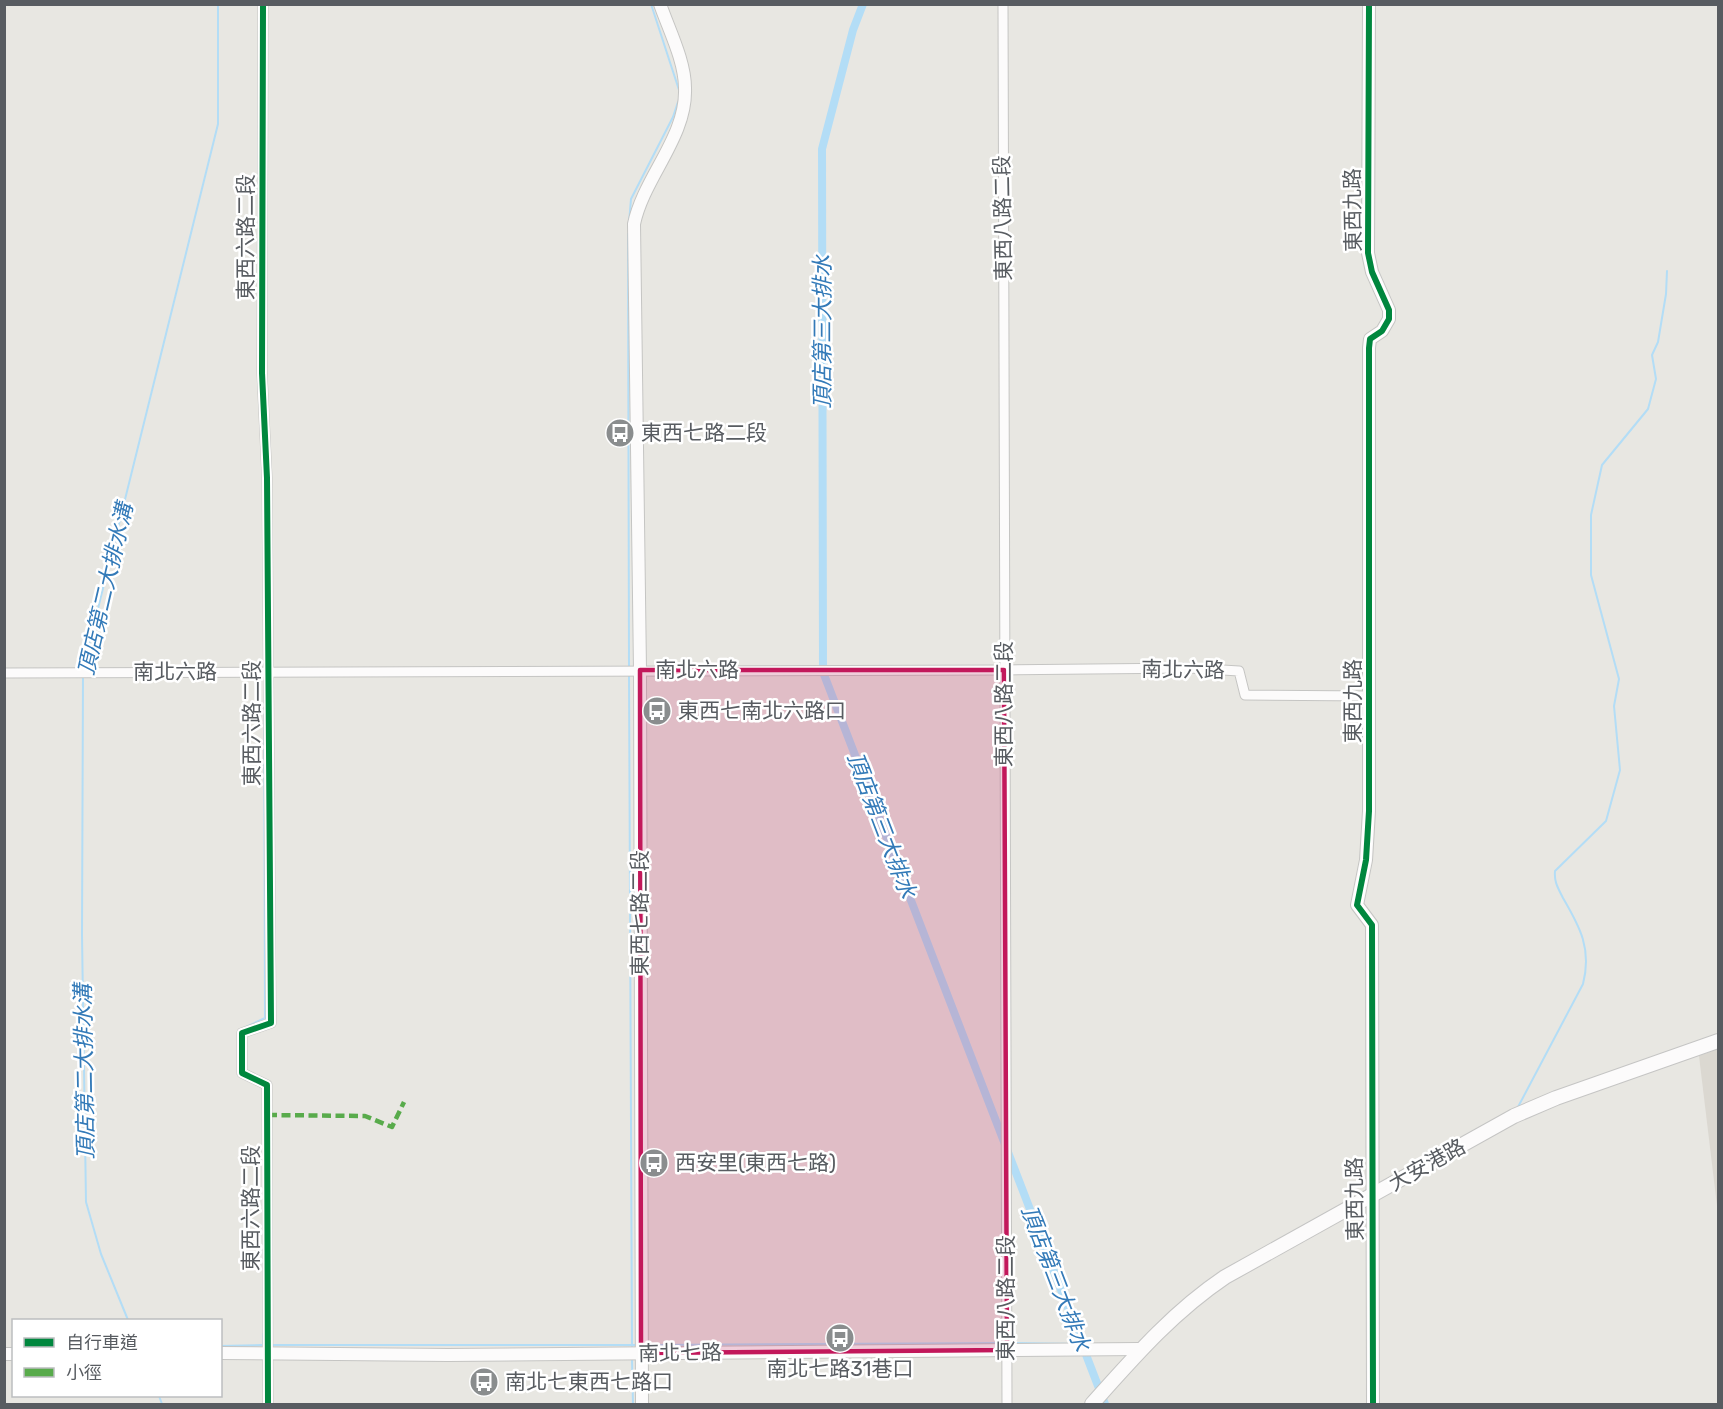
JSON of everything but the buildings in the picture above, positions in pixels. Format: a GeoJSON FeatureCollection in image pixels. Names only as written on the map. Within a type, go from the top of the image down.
{"type":"FeatureCollection","features":[{"type":"Feature","properties":{"kind":"main road","name":"大安港路"},"geometry":{"type":"LineString","coordinates":[[1093,1404],[1140,1349],[1191,1300],[1225,1277],[1514,1116],[1556,1098],[1719,1041]]}},
{"type":"Feature","properties":{"kind":"street","name":"東西六路二段"},"geometry":{"type":"LineString","coordinates":[[263,4],[262,373],[267,477],[271,1023],[242,1033],[242,1073],[267,1085],[268,1404]]}},
{"type":"Feature","properties":{"kind":"street","name":"東西七路二段"},"geometry":{"type":"LineString","coordinates":[[642,1404],[640,670],[634,224],[639,202],[684,108],[686,86],[660,4]]}},
{"type":"Feature","properties":{"kind":"street","name":"東西八路二段"},"geometry":{"type":"LineString","coordinates":[[1003,4],[1007,1404]]}},
{"type":"Feature","properties":{"kind":"street","name":"東西九路"},"geometry":{"type":"LineString","coordinates":[[1369,4],[1368,253],[1372,272],[1389,310],[1389,319],[1382,331],[1370,339],[1369,348],[1369,811],[1366,860],[1357,905],[1372,925],[1373,1404]]}},
{"type":"Feature","properties":{"kind":"street","name":"南北六路"},"geometry":{"type":"LineString","coordinates":[[4,673],[1190,668],[1239,671],[1245,695],[1370,696]]}},
{"type":"Feature","properties":{"kind":"street","name":"南北七路"},"geometry":{"type":"LineString","coordinates":[[222,1353],[641,1353],[1140,1349]]}},
{"type":"Feature","properties":{"kind":"highlighted area"},"geometry":{"type":"Polygon","coordinates":[[[640,670],[1004,670],[1007,1350],[641,1353],[640,670]]]}},
{"type":"Feature","properties":{"kind":"shaded area"},"geometry":{"type":"Polygon","coordinates":[[[1718,1049],[1718,1214],[1699,1056],[1718,1049]]]}},
{"type":"Feature","properties":{"kind":"waterway","name":"頂店第二大排水溝"},"geometry":{"type":"LineString","coordinates":[[83,669],[218,124],[218,4]]}},
{"type":"Feature","properties":{"kind":"waterway"},"geometry":{"type":"LineString","coordinates":[[651,4],[679,90]]}},
{"type":"Feature","properties":{"kind":"waterway","name":"頂店第三大排水"},"geometry":{"type":"LineString","coordinates":[[863,4],[853,30],[822,149],[823,672],[1105,1404]]}},
{"type":"Feature","properties":{"kind":"waterway"},"geometry":{"type":"LineString","coordinates":[[629,223],[631,199],[673,117],[678,102]]}},
{"type":"Feature","properties":{"kind":"waterway"},"geometry":{"type":"LineString","coordinates":[[628,234],[629,670]]}},
{"type":"Feature","properties":{"kind":"waterway"},"geometry":{"type":"LineString","coordinates":[[1518,1107],[1583,984],[1586,960],[1583,939],[1558,888],[1555,871],[1606,821],[1620,770],[1614,706],[1619,679],[1591,575],[1591,515],[1602,465],[1648,409],[1656,379],[1652,355],[1658,342],[1666,294],[1667,271]]}},
{"type":"Feature","properties":{"kind":"waterway","name":"頂店第二大排水溝"},"geometry":{"type":"LineString","coordinates":[[83,675],[82,935],[86,1202],[101,1254],[128,1319]]}},
{"type":"Feature","properties":{"kind":"waterway"},"geometry":{"type":"LineString","coordinates":[[629,675],[632,1346]]}},
{"type":"Feature","properties":{"kind":"waterway"},"geometry":{"type":"LineString","coordinates":[[246,1027],[265,1018],[264,676]]}},
{"type":"Feature","properties":{"kind":"waterway"},"geometry":{"type":"LineString","coordinates":[[263,1334],[263,1345]]}},
{"type":"Feature","properties":{"kind":"waterway"},"geometry":{"type":"LineString","coordinates":[[646,1345],[1004,1343]]}},
{"type":"Feature","properties":{"kind":"waterway"},"geometry":{"type":"LineString","coordinates":[[1009,1343],[1079,1344]]}},
{"type":"Feature","properties":{"kind":"waterway"},"geometry":{"type":"LineString","coordinates":[[222,1346],[263,1345]]}},
{"type":"Feature","properties":{"kind":"waterway"},"geometry":{"type":"LineString","coordinates":[[271,1345],[638,1345]]}},
{"type":"Feature","properties":{"kind":"waterway"},"geometry":{"type":"LineString","coordinates":[[632,1360],[633,1404]]}},
{"type":"Feature","properties":{"kind":"waterway","name":"頂店第二大排水溝"},"geometry":{"type":"LineString","coordinates":[[159,1397],[162,1404]]}},
{"type":"Feature","properties":{"kind":"marked path"},"geometry":{"type":"LineString","coordinates":[[268,1115],[365,1116],[392,1127],[404,1102]]}},
{"type":"Feature","properties":{"kind":"cycle path"},"geometry":{"type":"LineString","coordinates":[[263,4],[262,373],[267,478],[271,1023],[242,1033],[242,1073],[267,1085],[268,1404]]}},
{"type":"Feature","properties":{"kind":"cycle path"},"geometry":{"type":"LineString","coordinates":[[1369,4],[1368,253],[1372,272],[1389,310],[1389,319],[1382,331],[1370,339],[1369,348],[1369,811],[1366,860],[1357,905],[1372,925],[1373,1404]]}},
{"type":"Feature","properties":{"kind":"place","name":"東西七路二段"},"geometry":{"type":"Point","coordinates":[620,433]}},
{"type":"Feature","properties":{"kind":"place","name":"東西七南北六路口"},"geometry":{"type":"Point","coordinates":[657,711]}},
{"type":"Feature","properties":{"kind":"place","name":"西安里(東西七路)"},"geometry":{"type":"Point","coordinates":[654,1163]}},
{"type":"Feature","properties":{"kind":"place","name":"南北七路31巷口"},"geometry":{"type":"Point","coordinates":[840,1338]}},
{"type":"Feature","properties":{"kind":"place","name":"南北七東西七路口"},"geometry":{"type":"Point","coordinates":[484,1382]}}]}
